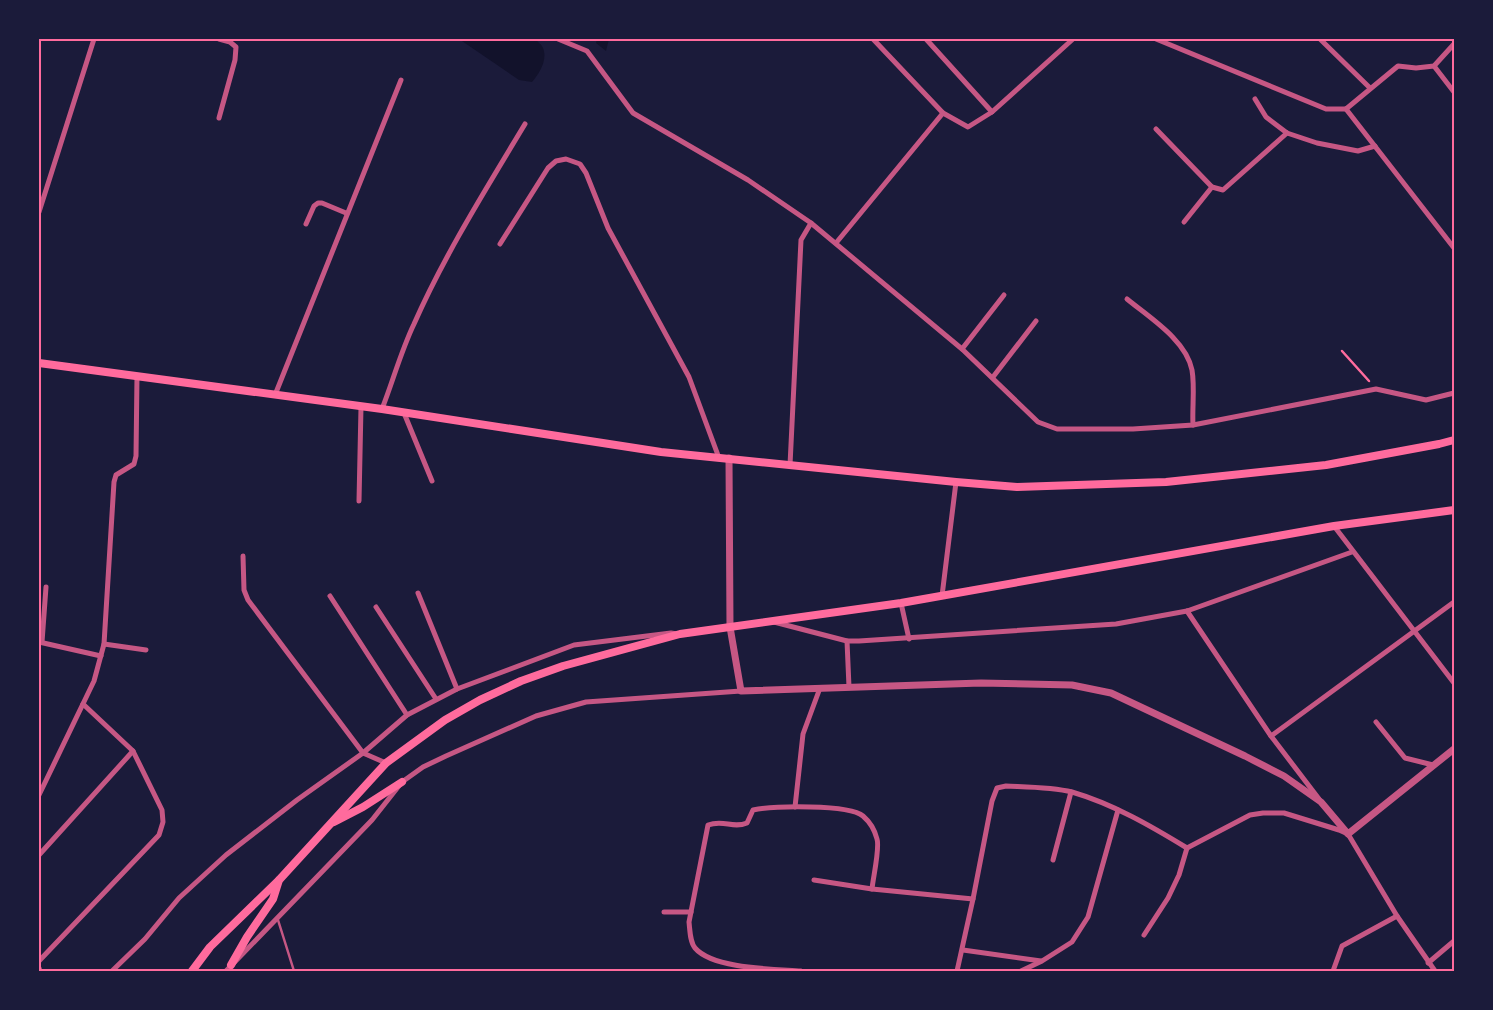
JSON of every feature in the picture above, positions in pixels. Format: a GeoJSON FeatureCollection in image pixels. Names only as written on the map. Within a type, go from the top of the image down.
{"type":"FeatureCollection","features":[{"type":"Feature","properties":{"kind":"main road"},"geometry":{"type":"LineString","coordinates":[[39,363],[382,409],[661,452],[1017,487],[1166,482],[1326,465],[1454,440]]}},
{"type":"Feature","properties":{"kind":"main road"},"geometry":{"type":"LineString","coordinates":[[192,971],[210,947],[280,879],[386,763],[445,720],[480,700],[521,681],[563,666],[680,634],[901,603],[1334,526],[1454,510]]}},
{"type":"Feature","properties":{"kind":"main road"},"geometry":{"type":"LineString","coordinates":[[328,825],[363,807],[402,782]]}},
{"type":"Feature","properties":{"kind":"main road"},"geometry":{"type":"LineString","coordinates":[[229,968],[246,937],[273,899],[280,879]]}},
{"type":"Feature","properties":{"kind":"street"},"geometry":{"type":"LineString","coordinates":[[39,212],[94,39]]}},
{"type":"Feature","properties":{"kind":"street"},"geometry":{"type":"LineString","coordinates":[[218,39],[230,42],[236,48],[219,118]]}},
{"type":"Feature","properties":{"kind":"street"},"geometry":{"type":"LineString","coordinates":[[558,39],[587,51],[633,112],[748,180],[811,223],[962,349],[1038,422],[1057,429],[1133,429],[1192,425],[1376,388],[1426,400],[1454,393]]}},
{"type":"Feature","properties":{"kind":"street"},"geometry":{"type":"LineString","coordinates":[[872,39],[943,112],[968,127],[992,112],[1073,39]]}},
{"type":"Feature","properties":{"kind":"street"},"geometry":{"type":"LineString","coordinates":[[926,39],[992,112]]}},
{"type":"Feature","properties":{"kind":"street"},"geometry":{"type":"LineString","coordinates":[[1156,39],[1326,109],[1346,109],[1398,66],[1416,68],[1434,66],[1454,44]]}},
{"type":"Feature","properties":{"kind":"street"},"geometry":{"type":"LineString","coordinates":[[1320,39],[1370,88]]}},
{"type":"Feature","properties":{"kind":"street"},"geometry":{"type":"LineString","coordinates":[[1434,66],[1454,92]]}},
{"type":"Feature","properties":{"kind":"street"},"geometry":{"type":"LineString","coordinates":[[275,395],[346,213],[401,80]]}},
{"type":"Feature","properties":{"kind":"street"},"geometry":{"type":"LineString","coordinates":[[1255,98],[1266,117],[1287,133],[1358,151],[1375,146]]}},
{"type":"Feature","properties":{"kind":"street"},"geometry":{"type":"LineString","coordinates":[[1346,109],[1454,248]]}},
{"type":"Feature","properties":{"kind":"street"},"geometry":{"type":"LineString","coordinates":[[836,243],[943,112]]}},
{"type":"Feature","properties":{"kind":"street"},"geometry":{"type":"LineString","coordinates":[[382,409],[412,326],[432,284],[525,124]]}},
{"type":"Feature","properties":{"kind":"street"},"geometry":{"type":"LineString","coordinates":[[1156,129],[1212,187],[1223,190],[1287,133]]}},
{"type":"Feature","properties":{"kind":"street"},"geometry":{"type":"LineString","coordinates":[[500,244],[548,168],[556,161],[566,159],[580,164],[586,173],[608,228],[689,377],[719,458]]}},
{"type":"Feature","properties":{"kind":"street"},"geometry":{"type":"LineString","coordinates":[[1184,222],[1212,187]]}},
{"type":"Feature","properties":{"kind":"street"},"geometry":{"type":"LineString","coordinates":[[306,224],[314,206],[318,203],[346,213]]}},
{"type":"Feature","properties":{"kind":"street"},"geometry":{"type":"LineString","coordinates":[[790,465],[801,240],[811,223]]}},
{"type":"Feature","properties":{"kind":"street"},"geometry":{"type":"LineString","coordinates":[[962,349],[1004,295]]}},
{"type":"Feature","properties":{"kind":"street"},"geometry":{"type":"LineString","coordinates":[[1127,299],[1178,342],[1187,354],[1192,371],[1192,425]]}},
{"type":"Feature","properties":{"kind":"street"},"geometry":{"type":"LineString","coordinates":[[993,377],[1036,321]]}},
{"type":"Feature","properties":{"kind":"street"},"geometry":{"type":"LineString","coordinates":[[39,795],[94,681],[104,644],[114,482],[116,475],[134,464],[136,456],[137,376]]}},
{"type":"Feature","properties":{"kind":"street"},"geometry":{"type":"LineString","coordinates":[[359,501],[361,407]]}},
{"type":"Feature","properties":{"kind":"street"},"geometry":{"type":"LineString","coordinates":[[404,413],[432,481]]}},
{"type":"Feature","properties":{"kind":"street"},"geometry":{"type":"LineString","coordinates":[[729,458],[730,627],[741,691]]}},
{"type":"Feature","properties":{"kind":"street"},"geometry":{"type":"LineString","coordinates":[[942,596],[956,482]]}},
{"type":"Feature","properties":{"kind":"street"},"geometry":{"type":"LineString","coordinates":[[1334,526],[1454,683]]}},
{"type":"Feature","properties":{"kind":"street"},"geometry":{"type":"LineString","coordinates":[[771,622],[859,642],[1116,624],[1187,611],[1352,552]]}},
{"type":"Feature","properties":{"kind":"street"},"geometry":{"type":"LineString","coordinates":[[244,556],[244,590],[248,600],[363,753],[386,763]]}},
{"type":"Feature","properties":{"kind":"street"},"geometry":{"type":"LineString","coordinates":[[46,587],[40,642],[101,656]]}},
{"type":"Feature","properties":{"kind":"street"},"geometry":{"type":"LineString","coordinates":[[418,593],[457,689]]}},
{"type":"Feature","properties":{"kind":"street"},"geometry":{"type":"LineString","coordinates":[[330,596],[407,715]]}},
{"type":"Feature","properties":{"kind":"street"},"geometry":{"type":"LineString","coordinates":[[1272,736],[1454,602]]}},
{"type":"Feature","properties":{"kind":"street"},"geometry":{"type":"LineString","coordinates":[[901,603],[909,639]]}},
{"type":"Feature","properties":{"kind":"street"},"geometry":{"type":"LineString","coordinates":[[376,607],[436,699]]}},
{"type":"Feature","properties":{"kind":"street"},"geometry":{"type":"LineString","coordinates":[[1187,611],[1272,736],[1321,802],[1348,834],[1397,916],[1434,971]]}},
{"type":"Feature","properties":{"kind":"street"},"geometry":{"type":"LineString","coordinates":[[112,971],[145,939],[179,898],[226,855],[297,800],[363,753],[407,715],[457,689],[574,645],[670,632],[680,634]]}},
{"type":"Feature","properties":{"kind":"street"},"geometry":{"type":"LineString","coordinates":[[848,640],[849,687]]}},
{"type":"Feature","properties":{"kind":"street"},"geometry":{"type":"LineString","coordinates":[[104,644],[146,650]]}},
{"type":"Feature","properties":{"kind":"street"},"geometry":{"type":"LineString","coordinates":[[229,968],[372,820],[402,782],[423,767],[536,716],[586,702],[741,691],[820,688],[981,683],[1072,685],[1111,694],[1245,756],[1284,776],[1321,802]]}},
{"type":"Feature","properties":{"kind":"street"},"geometry":{"type":"LineString","coordinates":[[796,807],[803,734],[820,688]]}},
{"type":"Feature","properties":{"kind":"street"},"geometry":{"type":"LineString","coordinates":[[39,961],[160,835],[163,822],[162,810],[133,751],[83,704]]}},
{"type":"Feature","properties":{"kind":"street"},"geometry":{"type":"LineString","coordinates":[[1376,722],[1405,758],[1433,765]]}},
{"type":"Feature","properties":{"kind":"street"},"geometry":{"type":"LineString","coordinates":[[1348,834],[1454,749]]}},
{"type":"Feature","properties":{"kind":"street"},"geometry":{"type":"LineString","coordinates":[[39,854],[133,751]]}},
{"type":"Feature","properties":{"kind":"street"},"geometry":{"type":"LineString","coordinates":[[957,971],[992,801],[997,788],[1006,786],[1071,792],[1144,822],[1187,848]]}},
{"type":"Feature","properties":{"kind":"street"},"geometry":{"type":"LineString","coordinates":[[1053,860],[1071,792]]}},
{"type":"Feature","properties":{"kind":"street"},"geometry":{"type":"LineString","coordinates":[[801,971],[723,964],[704,957],[694,947],[690,937],[691,912],[708,825],[716,822],[739,826],[747,823],[753,810],[766,807],[853,811],[863,816],[872,826],[878,841],[872,889]]}},
{"type":"Feature","properties":{"kind":"street"},"geometry":{"type":"LineString","coordinates":[[1020,971],[1042,961],[1072,942],[1088,917],[1118,810]]}},
{"type":"Feature","properties":{"kind":"street"},"geometry":{"type":"LineString","coordinates":[[1144,935],[1168,898],[1179,875],[1187,848],[1250,815],[1284,813],[1348,834]]}},
{"type":"Feature","properties":{"kind":"street"},"geometry":{"type":"LineString","coordinates":[[814,880],[872,889],[973,899]]}},
{"type":"Feature","properties":{"kind":"street"},"geometry":{"type":"LineString","coordinates":[[664,912],[691,912]]}},
{"type":"Feature","properties":{"kind":"street"},"geometry":{"type":"LineString","coordinates":[[1332,971],[1342,946],[1397,916]]}},
{"type":"Feature","properties":{"kind":"street"},"geometry":{"type":"LineString","coordinates":[[1428,963],[1454,941]]}},
{"type":"Feature","properties":{"kind":"street"},"geometry":{"type":"LineString","coordinates":[[962,950],[1042,961]]}},
{"type":"Feature","properties":{"kind":"lane"},"geometry":{"type":"LineString","coordinates":[[277,918],[294,971]]}},
{"type":"Feature","properties":{"kind":"path"},"geometry":{"type":"LineString","coordinates":[[1342,351],[1376,388]]}},
{"type":"Feature","properties":{"kind":"shaded area"},"geometry":{"type":"Polygon","coordinates":[[[459,39],[535,39],[543,48],[544,62],[532,82],[519,80],[459,39]]]}},
{"type":"Feature","properties":{"kind":"shaded area"},"geometry":{"type":"Polygon","coordinates":[[[597,39],[609,39],[606,51],[596,43],[597,39]]]}}]}
